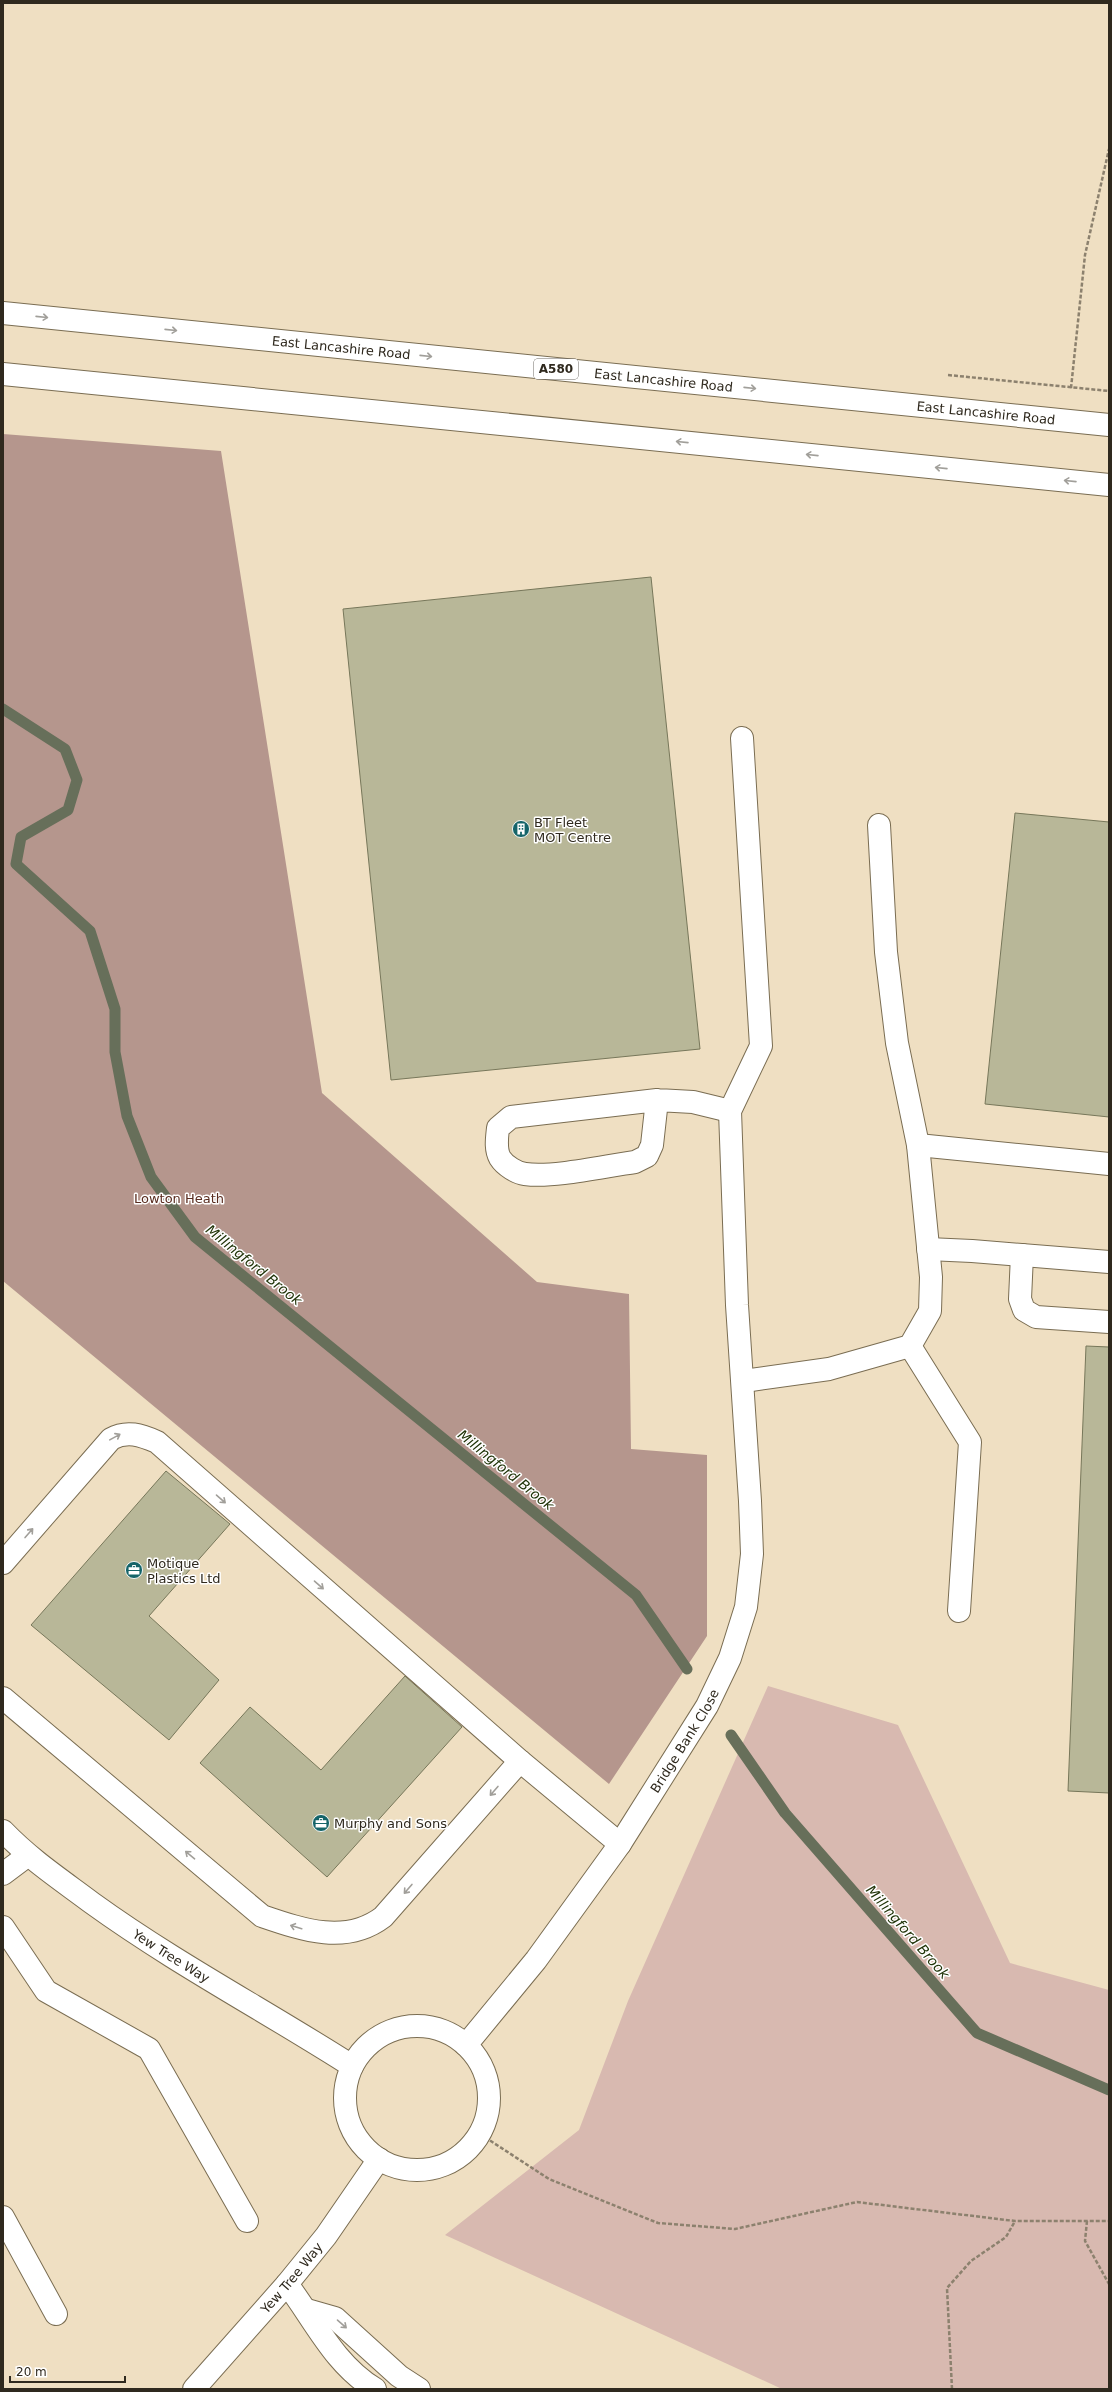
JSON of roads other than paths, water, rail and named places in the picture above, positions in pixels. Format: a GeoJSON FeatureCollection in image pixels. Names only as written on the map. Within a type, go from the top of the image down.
{"type":"FeatureCollection","features":[{"type":"Feature","properties":{"kind":"main road","name":"East Lancashire Road"},"geometry":{"type":"LineString","coordinates":[[3,313],[1109,425]]}},
{"type":"Feature","properties":{"kind":"main road"},"geometry":{"type":"LineString","coordinates":[[3,374],[1109,485]]}},
{"type":"Feature","properties":{"kind":"main road"},"geometry":{"type":"LineString","coordinates":[[657,1100],[652,1145],[647,1156],[635,1162],[530,1174],[510,1168],[500,1158],[496,1144],[498,1128],[511,1117],[657,1100],[693,1102],[730,1111],[761,1046],[742,738]]}},
{"type":"Feature","properties":{"kind":"main road"},"geometry":{"type":"LineString","coordinates":[[744,1381],[830,1369],[910,1346],[930,1311],[928,1249],[918,1145],[897,1043],[886,952],[879,825]]}},
{"type":"Feature","properties":{"kind":"main road","name":"Bridge Bank Close"},"geometry":{"type":"LineString","coordinates":[[466,2045],[536,1960],[620,1844],[707,1706],[730,1658],[746,1606],[752,1554],[744,1381],[737,1304],[730,1111]]}},
{"type":"Feature","properties":{"kind":"main road"},"geometry":{"type":"LineString","coordinates":[[918,1145],[1109,1164]]}},
{"type":"Feature","properties":{"kind":"main road"},"geometry":{"type":"LineString","coordinates":[[928,1249],[1109,1262]]}},
{"type":"Feature","properties":{"kind":"main road"},"geometry":{"type":"LineString","coordinates":[[1022,1255],[1020,1299],[1024,1310],[1036,1318],[1109,1322]]}},
{"type":"Feature","properties":{"kind":"main road"},"geometry":{"type":"LineString","coordinates":[[910,1346],[970,1442],[959,1611]]}},
{"type":"Feature","properties":{"kind":"main road"},"geometry":{"type":"LineString","coordinates":[[3,1563],[111,1439],[124,1434],[144,1436],[163,1447],[520,1762],[620,1844]]}},
{"type":"Feature","properties":{"kind":"main road"},"geometry":{"type":"LineString","coordinates":[[3,1698],[262,1916],[301,1929],[342,1933],[362,1930],[383,1917],[520,1762]]}},
{"type":"Feature","properties":{"kind":"main road","name":"Yew Tree Way"},"geometry":{"type":"LineString","coordinates":[[3,1831],[27,1856],[141,1938],[269,2014],[352,2066]]}},
{"type":"Feature","properties":{"kind":"main road"},"geometry":{"type":"LineString","coordinates":[[3,1874],[27,1856]]}},
{"type":"Feature","properties":{"kind":"main road"},"geometry":{"type":"LineString","coordinates":[[3,1927],[46,1991],[149,2049],[246,2221]]}},
{"type":"Feature","properties":{"kind":"main road"},"geometry":{"type":"LineString","coordinates":[[404,2026],[426,2026],[448,2032],[466,2045],[482,2064],[489,2087],[488,2111],[480,2134],[465,2152],[445,2164],[423,2169],[400,2168],[379,2159],[362,2145],[351,2128],[345,2107],[346,2086],[352,2066],[365,2048],[383,2034],[404,2026]]}},
{"type":"Feature","properties":{"kind":"main road","name":"Yew Tree Way"},"geometry":{"type":"LineString","coordinates":[[194,2389],[287,2284],[326,2236],[379,2159]]}},
{"type":"Feature","properties":{"kind":"main road"},"geometry":{"type":"LineString","coordinates":[[3,2217],[56,2314]]}},
{"type":"Feature","properties":{"kind":"main road"},"geometry":{"type":"LineString","coordinates":[[287,2284],[307,2310],[338,2359],[376,2389]]}},
{"type":"Feature","properties":{"kind":"main road"},"geometry":{"type":"LineString","coordinates":[[307,2310],[335,2318],[399,2376],[419,2389]]}},
{"type":"Feature","properties":{"kind":"waterway","name":"Millingford Brook"},"geometry":{"type":"LineString","coordinates":[[3,709],[65,749],[77,780],[68,810],[21,837],[16,864],[90,931],[115,1009],[115,1052],[127,1116],[151,1177],[195,1237],[636,1595],[687,1669]]}},
{"type":"Feature","properties":{"kind":"waterway","name":"Millingford Brook"},"geometry":{"type":"LineString","coordinates":[[731,1735],[785,1813],[977,2033],[1109,2090]]}},
{"type":"Feature","properties":{"kind":"place","name":"BT Fleet MOT Centre"},"geometry":{"type":"Point","coordinates":[521,829]}},
{"type":"Feature","properties":{"kind":"place","name":"Motique Plastics Ltd"},"geometry":{"type":"Point","coordinates":[134,1570]}},
{"type":"Feature","properties":{"kind":"place","name":"Murphy and Sons"},"geometry":{"type":"Point","coordinates":[321,1823]}},
{"type":"Feature","properties":{"kind":"park label","name":"Lowton Heath"},"geometry":{"type":"Point","coordinates":[179,1198]}}]}
